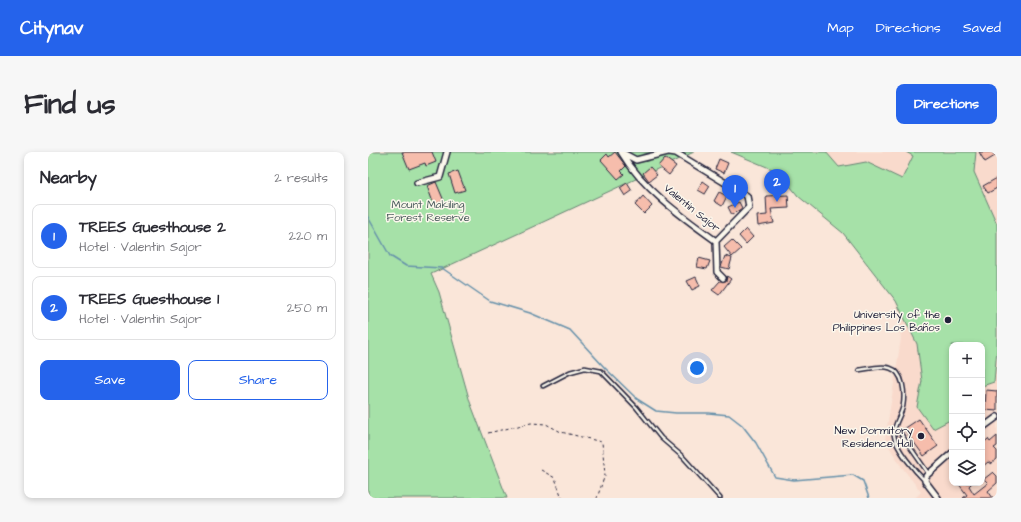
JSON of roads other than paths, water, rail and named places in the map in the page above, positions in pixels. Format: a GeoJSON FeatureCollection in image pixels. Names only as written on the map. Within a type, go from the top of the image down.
{"type":"FeatureCollection","features":[{"type":"Feature","properties":{"kind":"street"},"geometry":{"type":"LineString","coordinates":[[417,183],[440,177],[447,152]]}},
{"type":"Feature","properties":{"kind":"street","name":"Valentin Sajor"},"geometry":{"type":"LineString","coordinates":[[621,152],[636,160],[669,152],[676,153],[747,196],[749,207],[716,242],[644,182],[632,170],[621,152]]}},
{"type":"Feature","properties":{"kind":"street"},"geometry":{"type":"LineString","coordinates":[[716,242],[717,272],[722,278]]}},
{"type":"Feature","properties":{"kind":"street"},"geometry":{"type":"LineString","coordinates":[[985,426],[997,417]]}},
{"type":"Feature","properties":{"kind":"street"},"geometry":{"type":"LineString","coordinates":[[938,498],[925,481],[928,473],[949,456]]}},
{"type":"Feature","properties":{"kind":"lane"},"geometry":{"type":"LineString","coordinates":[[859,370],[877,367],[890,368],[897,373],[903,384],[903,406],[894,430],[894,437],[905,457],[925,481]]}},
{"type":"Feature","properties":{"kind":"lane"},"geometry":{"type":"LineString","coordinates":[[543,386],[570,372],[585,368],[601,371],[636,408],[661,438],[683,457],[720,498]]}},
{"type":"Feature","properties":{"kind":"lane"},"geometry":{"type":"LineString","coordinates":[[901,434],[928,473]]}},
{"type":"Feature","properties":{"kind":"waterway"},"geometry":{"type":"LineString","coordinates":[[368,217],[390,256],[406,266],[442,268],[490,301],[530,313],[570,330],[605,368],[637,399],[656,411],[729,415],[742,425],[756,443],[775,477],[794,480],[853,475],[863,481],[869,498]]}},
{"type":"Feature","properties":{"kind":"place","name":"TREES Guesthouse 1"},"geometry":{"type":"Point","coordinates":[777,202]}},
{"type":"Feature","properties":{"kind":"place","name":"TREES Guesthouse 2"},"geometry":{"type":"Point","coordinates":[735,208]}},
{"type":"Feature","properties":{"kind":"place","name":"University of the Philippines Los Baños"},"geometry":{"type":"Point","coordinates":[948,320]}},
{"type":"Feature","properties":{"kind":"place","name":"New Dormitory Residence Hall"},"geometry":{"type":"Point","coordinates":[921,436]}},
{"type":"Feature","properties":{"kind":"park label","name":"Mount Makiling Forest Reserve"},"geometry":{"type":"Point","coordinates":[428,210]}}]}
